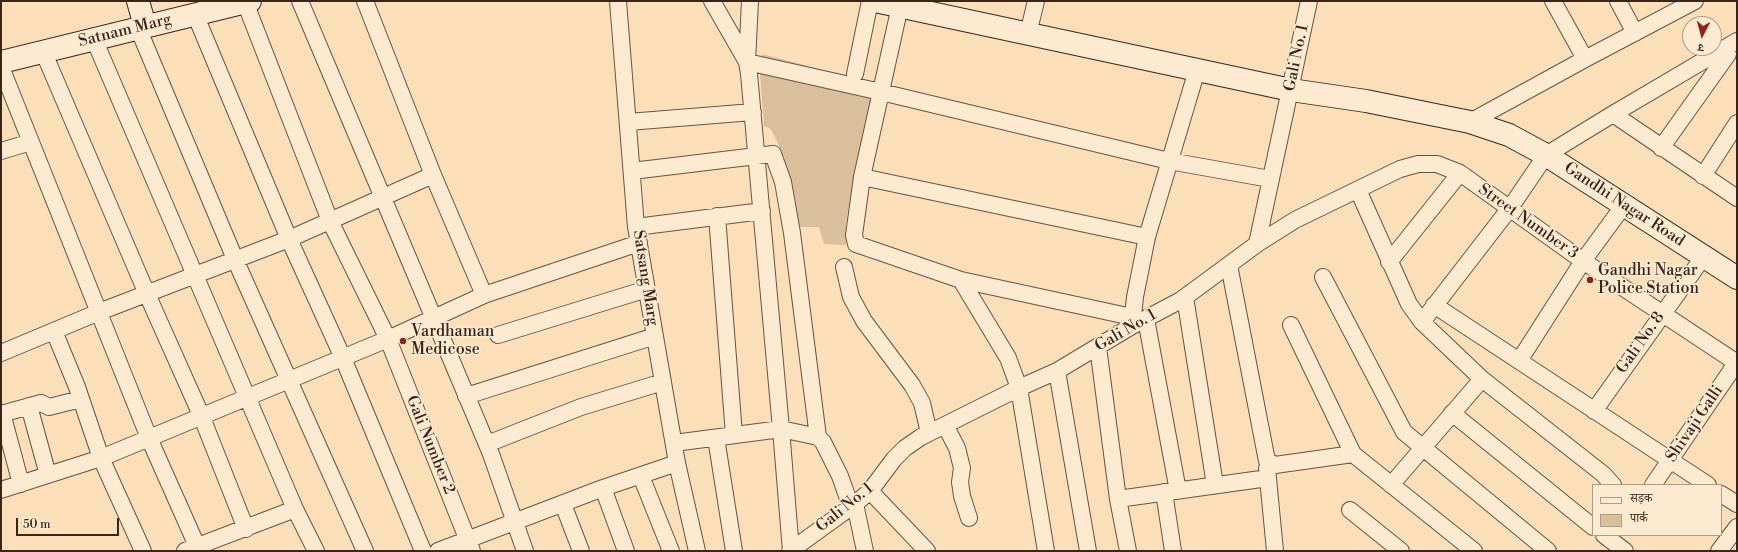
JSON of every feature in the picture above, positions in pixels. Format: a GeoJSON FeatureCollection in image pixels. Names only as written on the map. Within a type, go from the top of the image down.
{"type":"FeatureCollection","features":[{"type":"Feature","properties":{"kind":"street"},"geometry":{"type":"LineString","coordinates":[[138,1],[142,27],[236,259],[365,551]]}},
{"type":"Feature","properties":{"kind":"street"},"geometry":{"type":"LineString","coordinates":[[300,1],[383,197],[432,318],[487,444],[526,551]]}},
{"type":"Feature","properties":{"kind":"street"},"geometry":{"type":"LineString","coordinates":[[365,1],[433,175],[484,295]]}},
{"type":"Feature","properties":{"kind":"street","name":"Satsang Marg"},"geometry":{"type":"LineString","coordinates":[[618,1],[638,235],[677,464],[697,551]]}},
{"type":"Feature","properties":{"kind":"street"},"geometry":{"type":"LineString","coordinates":[[712,1],[747,62],[881,92],[1169,161],[1270,179]]}},
{"type":"Feature","properties":{"kind":"street"},"geometry":{"type":"LineString","coordinates":[[750,1],[747,62],[753,112],[782,429],[790,551]]}},
{"type":"Feature","properties":{"kind":"street"},"geometry":{"type":"LineString","coordinates":[[854,74],[870,1]]}},
{"type":"Feature","properties":{"kind":"street","name":"Gandhi Nagar Road"},"geometry":{"type":"LineString","coordinates":[[875,1],[1196,70],[1302,91],[1366,100],[1470,122],[1508,135],[1546,155],[1737,278]]}},
{"type":"Feature","properties":{"kind":"street"},"geometry":{"type":"LineString","coordinates":[[1028,34],[1036,1]]}},
{"type":"Feature","properties":{"kind":"street","name":"Gali No. 1"},"geometry":{"type":"LineString","coordinates":[[790,551],[853,506],[870,491],[894,459],[906,448],[929,433],[1019,388],[1057,371],[1098,347],[1136,321],[1185,297],[1257,244],[1270,179],[1302,91],[1309,1]]}},
{"type":"Feature","properties":{"kind":"street"},"geometry":{"type":"LineString","coordinates":[[1553,1],[1585,59]]}},
{"type":"Feature","properties":{"kind":"street"},"geometry":{"type":"LineString","coordinates":[[1618,1],[1635,33]]}},
{"type":"Feature","properties":{"kind":"street"},"geometry":{"type":"LineString","coordinates":[[1470,122],[1695,1]]}},
{"type":"Feature","properties":{"kind":"street","name":"Satnam Marg"},"geometry":{"type":"LineString","coordinates":[[1,62],[247,2]]}},
{"type":"Feature","properties":{"kind":"street","name":"Gali Number 2"},"geometry":{"type":"LineString","coordinates":[[247,2],[330,221],[388,339],[469,545]]}},
{"type":"Feature","properties":{"kind":"street"},"geometry":{"type":"LineString","coordinates":[[900,6],[862,177],[854,235],[856,244],[961,280],[1136,321]]}},
{"type":"Feature","properties":{"kind":"street"},"geometry":{"type":"LineString","coordinates":[[195,14],[289,239],[343,358],[422,551]]}},
{"type":"Feature","properties":{"kind":"street"},"geometry":{"type":"LineString","coordinates":[[94,39],[248,396],[295,509],[316,551]]}},
{"type":"Feature","properties":{"kind":"street"},"geometry":{"type":"LineString","coordinates":[[43,51],[147,294],[201,415],[246,529]]}},
{"type":"Feature","properties":{"kind":"street"},"geometry":{"type":"LineString","coordinates":[[1422,322],[1510,208],[1546,155],[1612,114],[1731,51]]}},
{"type":"Feature","properties":{"kind":"street"},"geometry":{"type":"LineString","coordinates":[[1661,148],[1731,51]]}},
{"type":"Feature","properties":{"kind":"street"},"geometry":{"type":"LineString","coordinates":[[1,67],[100,312],[191,548],[246,529],[295,509]]}},
{"type":"Feature","properties":{"kind":"street"},"geometry":{"type":"LineString","coordinates":[[1173,551],[1171,492],[1136,321],[1147,237],[1196,70]]}},
{"type":"Feature","properties":{"kind":"street"},"geometry":{"type":"LineString","coordinates":[[628,122],[753,112]]}},
{"type":"Feature","properties":{"kind":"street"},"geometry":{"type":"LineString","coordinates":[[1612,114],[1737,198]]}},
{"type":"Feature","properties":{"kind":"street"},"geometry":{"type":"LineString","coordinates":[[1703,176],[1737,123]]}},
{"type":"Feature","properties":{"kind":"street"},"geometry":{"type":"LineString","coordinates":[[1,151],[31,142]]}},
{"type":"Feature","properties":{"kind":"street"},"geometry":{"type":"LineString","coordinates":[[632,171],[773,154],[783,182],[792,233],[818,437],[829,453],[853,506],[865,551]]}},
{"type":"Feature","properties":{"kind":"street","name":"Street Number 3"},"geometry":{"type":"LineString","coordinates":[[1358,190],[1400,169],[1418,164],[1437,164],[1460,174],[1583,261],[1737,363]]}},
{"type":"Feature","properties":{"kind":"street"},"geometry":{"type":"LineString","coordinates":[[1389,262],[1460,174]]}},
{"type":"Feature","properties":{"kind":"street"},"geometry":{"type":"LineString","coordinates":[[1,353],[100,312],[289,239],[433,175]]}},
{"type":"Feature","properties":{"kind":"street"},"geometry":{"type":"LineString","coordinates":[[862,177],[1147,237]]}},
{"type":"Feature","properties":{"kind":"street"},"geometry":{"type":"LineString","coordinates":[[1257,244],[1295,220],[1358,190],[1409,304],[1422,322],[1482,379],[1603,474],[1612,484]]}},
{"type":"Feature","properties":{"kind":"street"},"geometry":{"type":"LineString","coordinates":[[1519,361],[1583,261],[1624,205]]}},
{"type":"Feature","properties":{"kind":"street"},"geometry":{"type":"LineString","coordinates":[[1,490],[101,458],[201,415],[388,339],[484,295],[638,235],[717,216],[762,211]]}},
{"type":"Feature","properties":{"kind":"street"},"geometry":{"type":"LineString","coordinates":[[717,216],[734,435]]}},
{"type":"Feature","properties":{"kind":"street","name":"Gali No. 8"},"geometry":{"type":"LineString","coordinates":[[1594,411],[1662,313],[1704,256]]}},
{"type":"Feature","properties":{"kind":"street"},"geometry":{"type":"LineString","coordinates":[[1229,265],[1267,461],[1275,551]]}},
{"type":"Feature","properties":{"kind":"street"},"geometry":{"type":"LineString","coordinates":[[844,267],[851,297],[864,321],[912,385],[922,403],[929,433]]}},
{"type":"Feature","properties":{"kind":"street"},"geometry":{"type":"LineString","coordinates":[[1323,277],[1404,432],[1548,551]]}},
{"type":"Feature","properties":{"kind":"street"},"geometry":{"type":"LineString","coordinates":[[961,280],[1008,358],[1019,388],[1046,551]]}},
{"type":"Feature","properties":{"kind":"street"},"geometry":{"type":"LineString","coordinates":[[498,335],[647,289]]}},
{"type":"Feature","properties":{"kind":"street"},"geometry":{"type":"LineString","coordinates":[[1185,297],[1214,485]]}},
{"type":"Feature","properties":{"kind":"street"},"geometry":{"type":"LineString","coordinates":[[1434,305],[1706,484]]}},
{"type":"Feature","properties":{"kind":"street"},"geometry":{"type":"LineString","coordinates":[[1291,325],[1353,454],[1474,551]]}},
{"type":"Feature","properties":{"kind":"street"},"geometry":{"type":"LineString","coordinates":[[54,332],[81,399],[101,458],[143,551]]}},
{"type":"Feature","properties":{"kind":"street"},"geometry":{"type":"LineString","coordinates":[[466,396],[655,336]]}},
{"type":"Feature","properties":{"kind":"street"},"geometry":{"type":"LineString","coordinates":[[1098,347],[1118,499],[1128,551]]}},
{"type":"Feature","properties":{"kind":"street","name":"Shivaji Galli"},"geometry":{"type":"LineString","coordinates":[[1654,484],[1737,363]]}},
{"type":"Feature","properties":{"kind":"street"},"geometry":{"type":"LineString","coordinates":[[1057,371],[1088,551]]}},
{"type":"Feature","properties":{"kind":"street"},"geometry":{"type":"LineString","coordinates":[[1391,485],[1482,379]]}},
{"type":"Feature","properties":{"kind":"street"},"geometry":{"type":"LineString","coordinates":[[487,444],[581,407],[662,382]]}},
{"type":"Feature","properties":{"kind":"street"},"geometry":{"type":"LineString","coordinates":[[21,484],[1,413],[41,403],[49,407],[81,399]]}},
{"type":"Feature","properties":{"kind":"street"},"geometry":{"type":"LineString","coordinates":[[29,406],[48,475]]}},
{"type":"Feature","properties":{"kind":"street"},"geometry":{"type":"LineString","coordinates":[[1452,414],[1592,525]]}},
{"type":"Feature","properties":{"kind":"street"},"geometry":{"type":"LineString","coordinates":[[945,425],[957,448],[962,468],[960,482],[962,496],[969,518]]}},
{"type":"Feature","properties":{"kind":"street"},"geometry":{"type":"LineString","coordinates":[[674,443],[782,429],[818,437]]}},
{"type":"Feature","properties":{"kind":"street"},"geometry":{"type":"LineString","coordinates":[[716,438],[734,551]]}},
{"type":"Feature","properties":{"kind":"street"},"geometry":{"type":"LineString","coordinates":[[1267,461],[1275,465],[1353,454]]}},
{"type":"Feature","properties":{"kind":"street"},"geometry":{"type":"LineString","coordinates":[[438,551],[469,545],[515,522],[603,488],[677,464]]}},
{"type":"Feature","properties":{"kind":"street"},"geometry":{"type":"LineString","coordinates":[[641,476],[671,551]]}},
{"type":"Feature","properties":{"kind":"street"},"geometry":{"type":"LineString","coordinates":[[1118,499],[1268,478]]}},
{"type":"Feature","properties":{"kind":"street"},"geometry":{"type":"LineString","coordinates":[[603,488],[626,551]]}},
{"type":"Feature","properties":{"kind":"street"},"geometry":{"type":"LineString","coordinates":[[870,491],[927,551]]}},
{"type":"Feature","properties":{"kind":"street"},"geometry":{"type":"LineString","coordinates":[[1722,495],[1737,504]]}},
{"type":"Feature","properties":{"kind":"street"},"geometry":{"type":"LineString","coordinates":[[563,504],[581,551]]}},
{"type":"Feature","properties":{"kind":"street"},"geometry":{"type":"LineString","coordinates":[[1350,510],[1401,551]]}},
{"type":"Feature","properties":{"kind":"street"},"geometry":{"type":"LineString","coordinates":[[1719,551],[1737,527]]}},
{"type":"Feature","properties":{"kind":"green space"},"geometry":{"type":"Polygon","coordinates":[[[762,54],[868,82],[874,87],[856,163],[846,223],[846,245],[824,244],[819,227],[797,227],[779,146],[771,129],[764,126],[760,74],[762,54]]]}},
{"type":"Feature","properties":{"kind":"place","name":"Gandhi Nagar Police Station"},"geometry":{"type":"Point","coordinates":[1590,280]}},
{"type":"Feature","properties":{"kind":"place","name":"Vardhaman Medicose"},"geometry":{"type":"Point","coordinates":[403,341]}}]}
